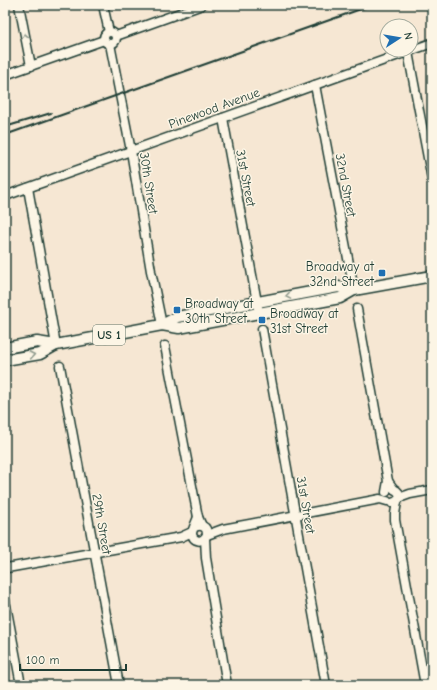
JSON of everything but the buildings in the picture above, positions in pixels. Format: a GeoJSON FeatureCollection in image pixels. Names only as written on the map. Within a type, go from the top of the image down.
{"type":"FeatureCollection","features":[{"type":"Feature","properties":{"kind":"main road","name":"US 1"},"geometry":{"type":"LineString","coordinates":[[162,325],[179,328],[259,314],[340,298],[354,290],[432,276]]}},
{"type":"Feature","properties":{"kind":"main road","name":"US 1"},"geometry":{"type":"LineString","coordinates":[[5,360],[40,354],[56,345],[162,325],[177,317],[338,287],[354,290]]}},
{"type":"Feature","properties":{"kind":"main road","name":"US 1"},"geometry":{"type":"LineString","coordinates":[[5,348],[38,342],[56,345]]}},
{"type":"Feature","properties":{"kind":"street"},"geometry":{"type":"LineString","coordinates":[[19,5],[31,66]]}},
{"type":"Feature","properties":{"kind":"street","name":"30th Street"},"geometry":{"type":"LineString","coordinates":[[103,5],[162,325]]}},
{"type":"Feature","properties":{"kind":"street"},"geometry":{"type":"LineString","coordinates":[[5,75],[110,38],[188,7],[202,5]]}},
{"type":"Feature","properties":{"kind":"street","name":"Pinewood Avenue"},"geometry":{"type":"LineString","coordinates":[[419,48],[432,44]]}},
{"type":"Feature","properties":{"kind":"street","name":"Pinewood Avenue"},"geometry":{"type":"LineString","coordinates":[[5,196],[391,58]]}},
{"type":"Feature","properties":{"kind":"street"},"geometry":{"type":"LineString","coordinates":[[409,58],[432,179]]}},
{"type":"Feature","properties":{"kind":"street","name":"32nd Street"},"geometry":{"type":"LineString","coordinates":[[316,85],[354,290]]}},
{"type":"Feature","properties":{"kind":"street","name":"31st Street"},"geometry":{"type":"LineString","coordinates":[[223,118],[259,314]]}},
{"type":"Feature","properties":{"kind":"street"},"geometry":{"type":"LineString","coordinates":[[28,188],[56,345]]}},
{"type":"Feature","properties":{"kind":"street"},"geometry":{"type":"LineString","coordinates":[[357,309],[425,685]]}},
{"type":"Feature","properties":{"kind":"street","name":"31st Street"},"geometry":{"type":"LineString","coordinates":[[262,328],[326,685]]}},
{"type":"Feature","properties":{"kind":"street"},"geometry":{"type":"LineString","coordinates":[[165,346],[206,558],[226,685]]}},
{"type":"Feature","properties":{"kind":"street","name":"29th Street"},"geometry":{"type":"LineString","coordinates":[[60,366],[119,685]]}},
{"type":"Feature","properties":{"kind":"street"},"geometry":{"type":"LineString","coordinates":[[6,569],[432,490]]}},
{"type":"Feature","properties":{"kind":"street"},"geometry":{"type":"LineString","coordinates":[[5,600],[21,685]]}},
{"type":"Feature","properties":{"kind":"railway"},"geometry":{"type":"LineString","coordinates":[[5,135],[372,5]]}},
{"type":"Feature","properties":{"kind":"railway"},"geometry":{"type":"LineString","coordinates":[[5,127],[51,113]]}},
{"type":"Feature","properties":{"kind":"place","name":"Broadway at 32nd Street"},"geometry":{"type":"Point","coordinates":[382,273]}},
{"type":"Feature","properties":{"kind":"place","name":"Broadway at 30th Street"},"geometry":{"type":"Point","coordinates":[177,310]}},
{"type":"Feature","properties":{"kind":"place","name":"Broadway at 31st Street"},"geometry":{"type":"Point","coordinates":[262,320]}}]}
